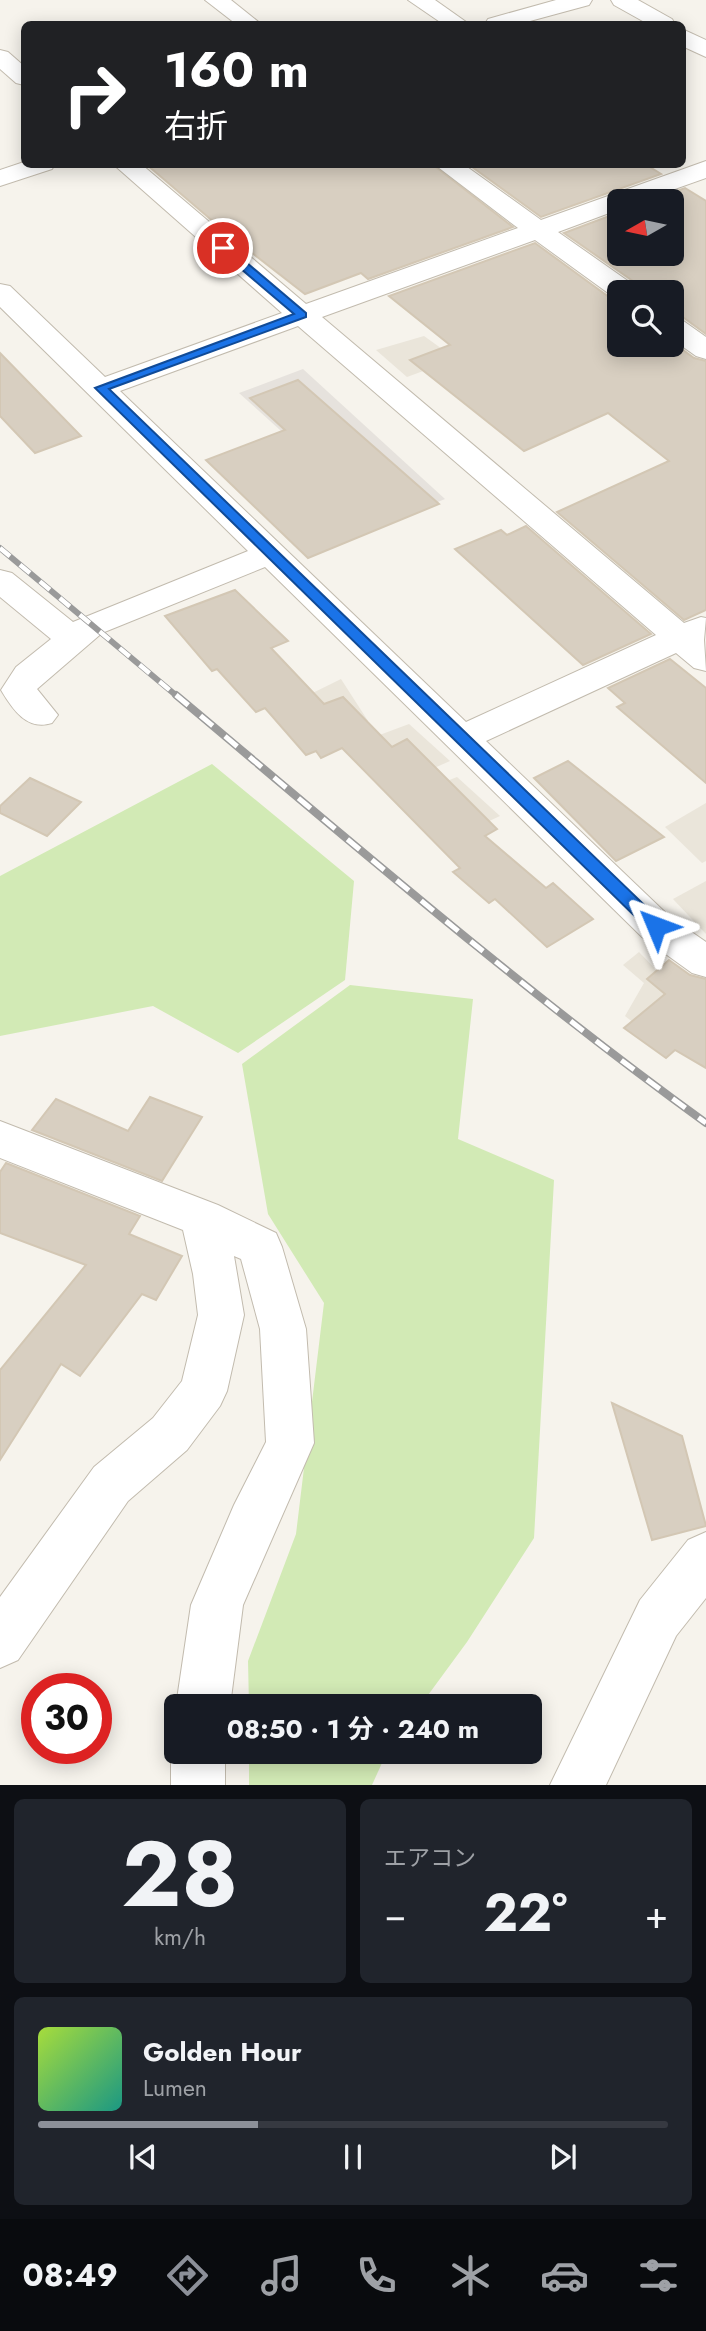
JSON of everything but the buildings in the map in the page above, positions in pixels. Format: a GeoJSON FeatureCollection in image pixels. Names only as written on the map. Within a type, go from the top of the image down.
{"type":"FeatureCollection","features":[{"type":"Feature","properties":{"kind":"street"},"geometry":{"type":"LineString","coordinates":[[216,0],[246,21]]}},
{"type":"Feature","properties":{"kind":"street"},"geometry":{"type":"LineString","coordinates":[[419,0],[453,21]]}},
{"type":"Feature","properties":{"kind":"street"},"geometry":{"type":"LineString","coordinates":[[507,21],[581,0]]}},
{"type":"Feature","properties":{"kind":"street"},"geometry":{"type":"LineString","coordinates":[[622,0],[659,21]]}},
{"type":"Feature","properties":{"kind":"street"},"geometry":{"type":"LineString","coordinates":[[686,38],[706,50]]}},
{"type":"Feature","properties":{"kind":"street"},"geometry":{"type":"LineString","coordinates":[[0,57],[21,75]]}},
{"type":"Feature","properties":{"kind":"street"},"geometry":{"type":"LineString","coordinates":[[0,178],[31,168]]}},
{"type":"Feature","properties":{"kind":"street"},"geometry":{"type":"LineString","coordinates":[[130,168],[302,315],[693,631],[706,660]]}},
{"type":"Feature","properties":{"kind":"street"},"geometry":{"type":"LineString","coordinates":[[452,168],[608,280]]}},
{"type":"Feature","properties":{"kind":"street"},"geometry":{"type":"LineString","coordinates":[[101,388],[538,230],[694,169]]}},
{"type":"Feature","properties":{"kind":"street"},"geometry":{"type":"LineString","coordinates":[[0,292],[656,926],[706,962]]}},
{"type":"Feature","properties":{"kind":"street"},"geometry":{"type":"LineString","coordinates":[[684,334],[706,350]]}},
{"type":"Feature","properties":{"kind":"street"},"geometry":{"type":"LineString","coordinates":[[40,715],[18,690],[28,675],[71,638],[90,625],[271,553]]}},
{"type":"Feature","properties":{"kind":"street"},"geometry":{"type":"LineString","coordinates":[[0,580],[71,638]]}},
{"type":"Feature","properties":{"kind":"street"},"geometry":{"type":"LineString","coordinates":[[462,738],[693,631]]}},
{"type":"Feature","properties":{"kind":"street"},"geometry":{"type":"LineString","coordinates":[[0,1139],[202,1218],[260,1247],[283,1329],[290,1443],[252,1522],[217,1605],[205,1694]]}},
{"type":"Feature","properties":{"kind":"street"},"geometry":{"type":"LineString","coordinates":[[0,1642],[53,1563],[111,1485],[170,1434],[204,1391],[221,1315],[214,1260],[202,1218]]}},
{"type":"Feature","properties":{"kind":"street"},"geometry":{"type":"LineString","coordinates":[[577,1785],[658,1618],[706,1557]]}},
{"type":"Feature","properties":{"kind":"street"},"geometry":{"type":"LineString","coordinates":[[198,1764],[198,1785]]}},
{"type":"Feature","properties":{"kind":"shaded area"},"geometry":{"type":"Polygon","coordinates":[[[424,336],[456,359],[407,377],[376,350],[424,336]]]}},
{"type":"Feature","properties":{"kind":"shaded area"},"geometry":{"type":"Polygon","coordinates":[[[303,369],[445,499],[384,524],[239,393],[303,369]]]}},
{"type":"Feature","properties":{"kind":"shaded area"},"geometry":{"type":"Polygon","coordinates":[[[341,679],[368,721],[306,742],[274,712],[341,679]]]}},
{"type":"Feature","properties":{"kind":"shaded area"},"geometry":{"type":"Polygon","coordinates":[[[409,724],[450,761],[389,788],[350,746],[409,724]]]}},
{"type":"Feature","properties":{"kind":"shaded area"},"geometry":{"type":"Polygon","coordinates":[[[457,777],[500,816],[438,845],[397,801],[457,777]]]}},
{"type":"Feature","properties":{"kind":"shaded area"},"geometry":{"type":"Polygon","coordinates":[[[706,803],[706,861],[702,863],[665,827],[706,803]]]}},
{"type":"Feature","properties":{"kind":"shaded area"},"geometry":{"type":"Polygon","coordinates":[[[706,881],[706,934],[673,899],[706,881]]]}},
{"type":"Feature","properties":{"kind":"shaded area"},"geometry":{"type":"Polygon","coordinates":[[[639,952],[698,1014],[662,1045],[625,1016],[644,983],[623,965],[639,952]]]}},
{"type":"Feature","properties":{"kind":"green space"},"geometry":{"type":"Polygon","coordinates":[[[212,764],[354,881],[345,980],[238,1053],[153,1006],[0,1036],[0,876],[212,764]]]}},
{"type":"Feature","properties":{"kind":"green space"},"geometry":{"type":"Polygon","coordinates":[[[350,985],[473,999],[458,1139],[554,1180],[534,1538],[467,1642],[429,1694],[249,1694],[248,1661],[296,1534],[324,1303],[268,1214],[242,1064],[350,985]]]}},
{"type":"Feature","properties":{"kind":"green space"},"geometry":{"type":"Polygon","coordinates":[[[249,1764],[382,1764],[372,1785],[249,1785],[249,1764]]]}},
{"type":"Feature","properties":{"kind":"railway"},"geometry":{"type":"LineString","coordinates":[[0,548],[178,697]]}},
{"type":"Feature","properties":{"kind":"railway"},"geometry":{"type":"LineString","coordinates":[[176,695],[503,968],[706,1123]]}},
{"type":"Feature","properties":{"kind":"route"},"geometry":{"type":"LineString","coordinates":[[223,248],[302,315],[101,388],[656,926]]}}]}
